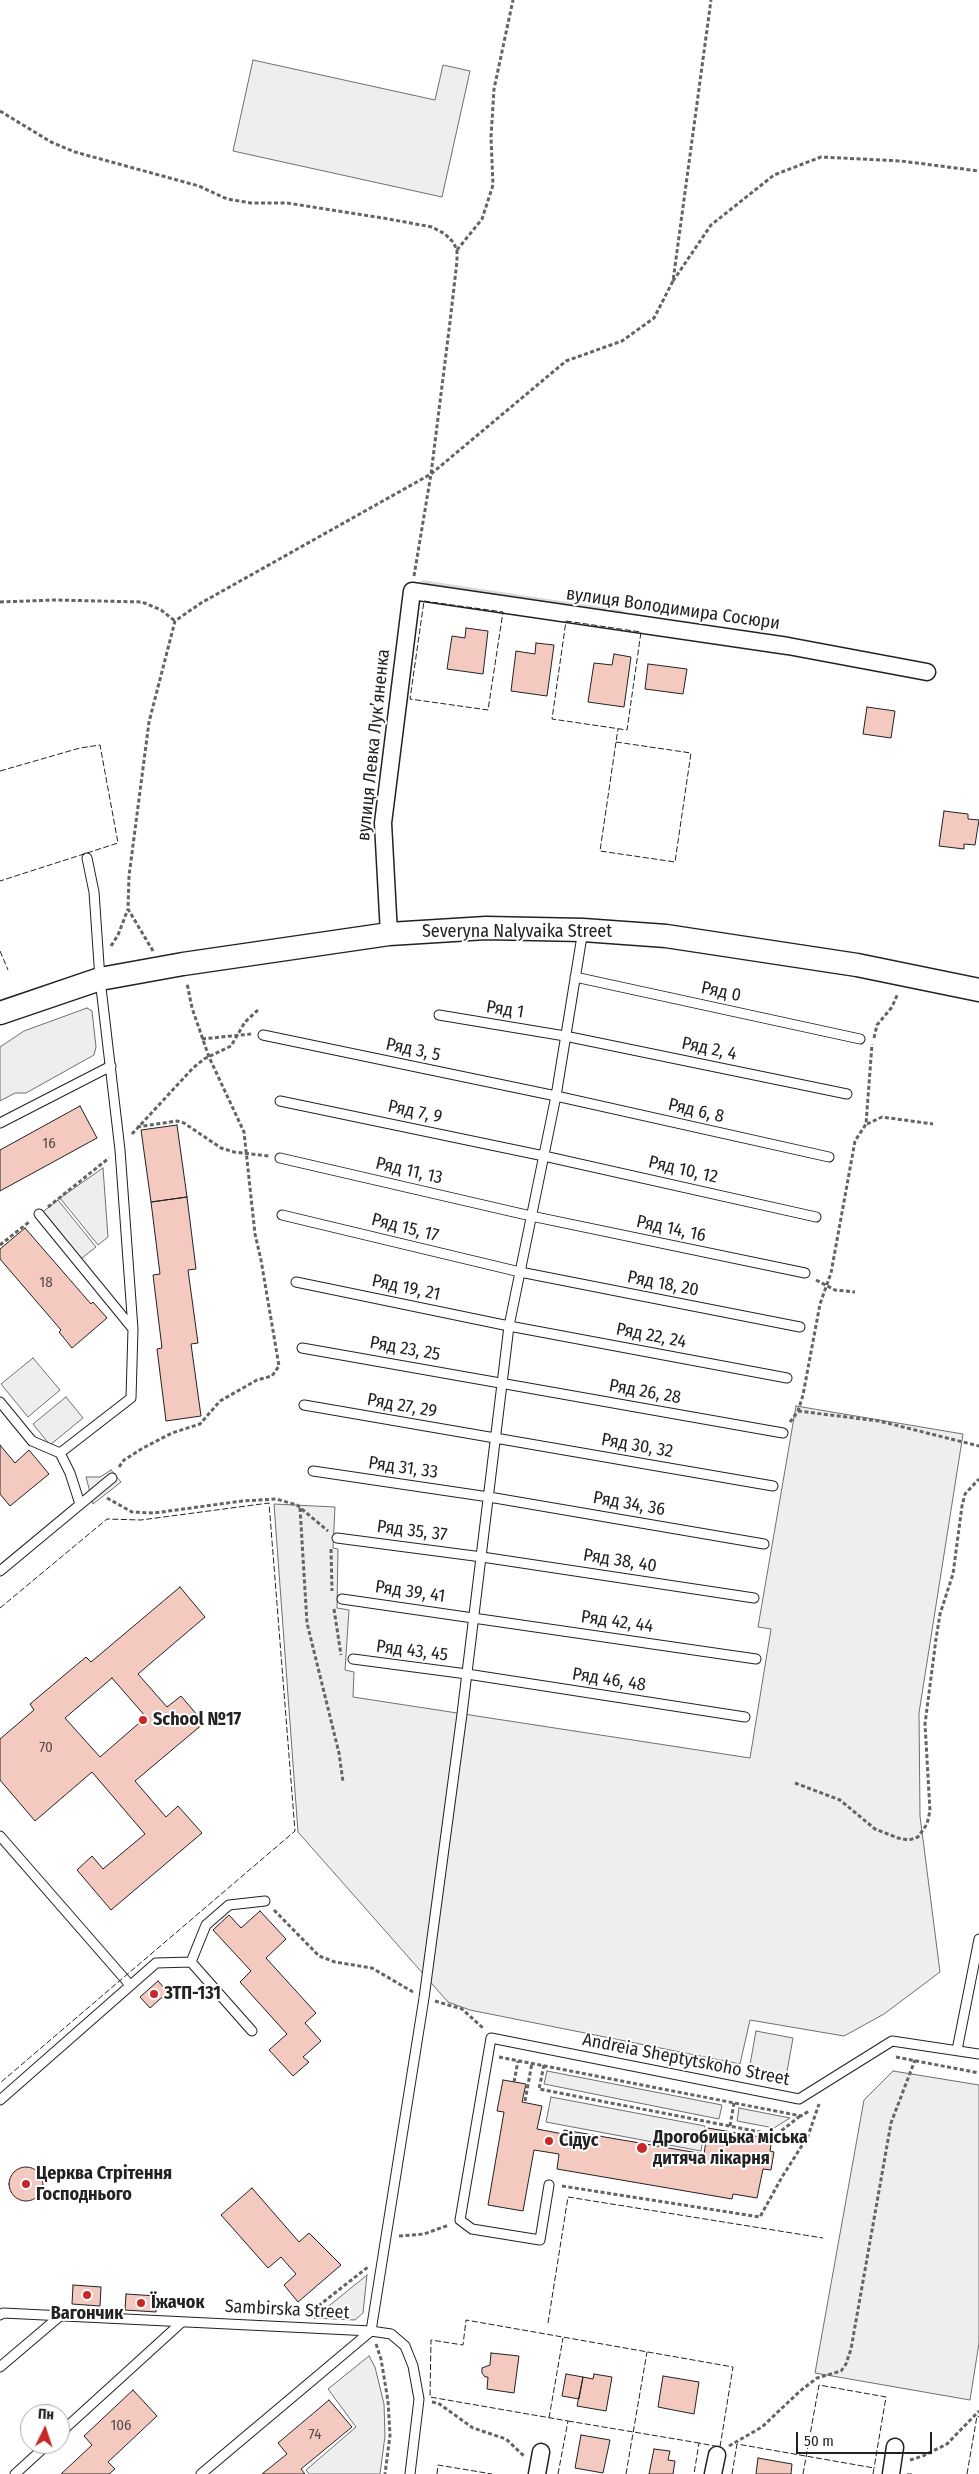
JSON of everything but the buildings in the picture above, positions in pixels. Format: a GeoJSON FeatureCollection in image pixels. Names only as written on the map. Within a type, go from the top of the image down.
{"type":"FeatureCollection","features":[{"type":"Feature","properties":{"kind":"street","name":"вулиця Володимира Сосюри"},"geometry":{"type":"LineString","coordinates":[[412,591],[788,646],[928,672]]}},
{"type":"Feature","properties":{"kind":"street","name":"вулиця Левка Лукʼяненка"},"geometry":{"type":"LineString","coordinates":[[389,934],[382,823],[412,591]]}},
{"type":"Feature","properties":{"kind":"street","name":"Severyna Nalyvaika Street"},"geometry":{"type":"LineString","coordinates":[[0,1013],[100,968],[173,966],[389,934],[486,928],[583,930],[666,936],[857,965],[979,990]]}},
{"type":"Feature","properties":{"kind":"street"},"geometry":{"type":"LineString","coordinates":[[892,2469],[895,2447]]}},
{"type":"Feature","properties":{"kind":"street"},"geometry":{"type":"LineString","coordinates":[[537,2474],[541,2452]]}},
{"type":"Feature","properties":{"kind":"street"},"geometry":{"type":"LineString","coordinates":[[713,2474],[716,2455]]}},
{"type":"Feature","properties":{"kind":"lane"},"geometry":{"type":"LineString","coordinates":[[60,1453],[131,1398],[134,1329],[120,1150],[100,968],[94,892],[87,858]]}},
{"type":"Feature","properties":{"kind":"lane"},"geometry":{"type":"LineString","coordinates":[[200,2474],[371,2331],[424,1998],[482,1557],[509,1326],[556,1096],[583,930]]}},
{"type":"Feature","properties":{"kind":"lane","name":"Ряд 0"},"geometry":{"type":"LineString","coordinates":[[575,977],[860,1039]]}},
{"type":"Feature","properties":{"kind":"lane","name":"Ряд 1"},"geometry":{"type":"LineString","coordinates":[[440,1016],[565,1036]]}},
{"type":"Feature","properties":{"kind":"lane","name":"Ряд 3, 5"},"geometry":{"type":"LineString","coordinates":[[263,1035],[556,1096]]}},
{"type":"Feature","properties":{"kind":"lane","name":"Ряд 2, 4"},"geometry":{"type":"LineString","coordinates":[[565,1036],[846,1094]]}},
{"type":"Feature","properties":{"kind":"lane"},"geometry":{"type":"LineString","coordinates":[[0,1123],[111,1066]]}},
{"type":"Feature","properties":{"kind":"lane","name":"Ряд 6, 8"},"geometry":{"type":"LineString","coordinates":[[556,1096],[829,1157]]}},
{"type":"Feature","properties":{"kind":"lane","name":"Ряд 7, 9"},"geometry":{"type":"LineString","coordinates":[[280,1100],[544,1156]]}},
{"type":"Feature","properties":{"kind":"lane","name":"Ряд 10, 12"},"geometry":{"type":"LineString","coordinates":[[544,1156],[816,1217]]}},
{"type":"Feature","properties":{"kind":"lane","name":"Ряд 11, 13"},"geometry":{"type":"LineString","coordinates":[[280,1158],[531,1216]]}},
{"type":"Feature","properties":{"kind":"lane"},"geometry":{"type":"LineString","coordinates":[[38,1214],[134,1329]]}},
{"type":"Feature","properties":{"kind":"lane","name":"Ряд 15, 17"},"geometry":{"type":"LineString","coordinates":[[282,1215],[520,1272]]}},
{"type":"Feature","properties":{"kind":"lane","name":"Ряд 14, 16"},"geometry":{"type":"LineString","coordinates":[[531,1216],[804,1274]]}},
{"type":"Feature","properties":{"kind":"lane","name":"Ряд 18, 20"},"geometry":{"type":"LineString","coordinates":[[520,1272],[800,1327]]}},
{"type":"Feature","properties":{"kind":"lane","name":"Ряд 19, 21"},"geometry":{"type":"LineString","coordinates":[[296,1282],[509,1326]]}},
{"type":"Feature","properties":{"kind":"lane","name":"Ряд 22, 24"},"geometry":{"type":"LineString","coordinates":[[509,1326],[787,1378]]}},
{"type":"Feature","properties":{"kind":"lane","name":"Ряд 23, 25"},"geometry":{"type":"LineString","coordinates":[[302,1348],[502,1383]]}},
{"type":"Feature","properties":{"kind":"lane","name":"Ряд 26, 28"},"geometry":{"type":"LineString","coordinates":[[502,1383],[783,1433]]}},
{"type":"Feature","properties":{"kind":"lane"},"geometry":{"type":"LineString","coordinates":[[0,1402],[32,1441],[60,1453],[70,1473],[80,1504]]}},
{"type":"Feature","properties":{"kind":"lane","name":"Ряд 27, 29"},"geometry":{"type":"LineString","coordinates":[[304,1405],[496,1438]]}},
{"type":"Feature","properties":{"kind":"lane","name":"Ряд 30, 32"},"geometry":{"type":"LineString","coordinates":[[496,1438],[772,1486]]}},
{"type":"Feature","properties":{"kind":"lane","name":"Ряд 31, 33"},"geometry":{"type":"LineString","coordinates":[[313,1471],[489,1497]]}},
{"type":"Feature","properties":{"kind":"lane"},"geometry":{"type":"LineString","coordinates":[[0,1571],[112,1478]]}},
{"type":"Feature","properties":{"kind":"lane","name":"Ряд 34, 36"},"geometry":{"type":"LineString","coordinates":[[489,1497],[764,1544]]}},
{"type":"Feature","properties":{"kind":"lane","name":"Ряд 35, 37"},"geometry":{"type":"LineString","coordinates":[[337,1538],[482,1557]]}},
{"type":"Feature","properties":{"kind":"lane","name":"Ряд 38, 40"},"geometry":{"type":"LineString","coordinates":[[482,1557],[754,1598]]}},
{"type":"Feature","properties":{"kind":"lane","name":"Ряд 39, 41"},"geometry":{"type":"LineString","coordinates":[[342,1598],[474,1618]]}},
{"type":"Feature","properties":{"kind":"lane","name":"Ряд 42, 44"},"geometry":{"type":"LineString","coordinates":[[474,1618],[756,1659]]}},
{"type":"Feature","properties":{"kind":"lane","name":"Ряд 43, 45"},"geometry":{"type":"LineString","coordinates":[[352,1659],[467,1674]]}},
{"type":"Feature","properties":{"kind":"lane","name":"Ряд 46, 48"},"geometry":{"type":"LineString","coordinates":[[467,1674],[745,1717]]}},
{"type":"Feature","properties":{"kind":"lane"},"geometry":{"type":"LineString","coordinates":[[0,1836],[130,1986]]}},
{"type":"Feature","properties":{"kind":"lane"},"geometry":{"type":"LineString","coordinates":[[191,1962],[206,1925],[229,1905],[265,1901]]}},
{"type":"Feature","properties":{"kind":"lane"},"geometry":{"type":"LineString","coordinates":[[957,2050],[979,1939]]}},
{"type":"Feature","properties":{"kind":"lane"},"geometry":{"type":"LineString","coordinates":[[0,2100],[156,1963],[191,1962]]}},
{"type":"Feature","properties":{"kind":"lane"},"geometry":{"type":"LineString","coordinates":[[191,1962],[252,2032]]}},
{"type":"Feature","properties":{"kind":"lane"},"geometry":{"type":"LineString","coordinates":[[491,2038],[460,2220],[472,2229],[540,2240],[549,2184]]}},
{"type":"Feature","properties":{"kind":"lane","name":"Andreia Sheptytskoho Street"},"geometry":{"type":"LineString","coordinates":[[491,2038],[799,2099],[892,2040],[979,2054]]}},
{"type":"Feature","properties":{"kind":"lane","name":"Sambirska Street"},"geometry":{"type":"LineString","coordinates":[[1,2313],[371,2331],[390,2334],[405,2346],[414,2366],[419,2399],[410,2474]]}},
{"type":"Feature","properties":{"kind":"lane"},"geometry":{"type":"LineString","coordinates":[[0,2367],[60,2316]]}},
{"type":"Feature","properties":{"kind":"lane"},"geometry":{"type":"LineString","coordinates":[[70,2424],[182,2322]]}},
{"type":"Feature","properties":{"kind":"lane"},"geometry":{"type":"LineString","coordinates":[[15,2474],[37,2454]]}},
{"type":"Feature","properties":{"kind":"path"},"geometry":{"type":"LineString","coordinates":[[412,591],[431,474],[457,250],[482,219],[493,185],[491,137],[494,89],[512,0]]}},
{"type":"Feature","properties":{"kind":"path"},"geometry":{"type":"LineString","coordinates":[[673,281],[711,0]]}},
{"type":"Feature","properties":{"kind":"path"},"geometry":{"type":"LineString","coordinates":[[0,111],[51,142],[75,152],[199,186],[227,199],[251,204],[287,203],[432,227],[445,234],[457,250]]}},
{"type":"Feature","properties":{"kind":"path"},"geometry":{"type":"LineString","coordinates":[[100,968],[118,935],[128,909],[133,840],[149,722],[175,621],[201,603],[431,474],[566,361],[622,341],[654,318],[673,281],[711,225],[774,175],[821,157],[901,160],[979,171]]}},
{"type":"Feature","properties":{"kind":"path"},"geometry":{"type":"LineString","coordinates":[[0,602],[55,600],[142,602],[161,610],[175,621]]}},
{"type":"Feature","properties":{"kind":"path"},"geometry":{"type":"LineString","coordinates":[[112,1478],[124,1460],[172,1433],[200,1424],[220,1400],[257,1380],[272,1376],[279,1366],[262,1260],[255,1234],[248,1154],[244,1132],[209,1057],[192,1008],[173,966],[128,909]]}},
{"type":"Feature","properties":{"kind":"path"},"geometry":{"type":"LineString","coordinates":[[783,1433],[798,1411],[803,1395],[820,1304],[831,1273],[855,1141],[866,1124],[872,1042],[877,1026],[897,996],[903,975]]}},
{"type":"Feature","properties":{"kind":"path"},"geometry":{"type":"LineString","coordinates":[[0,1245],[120,1150],[136,1127],[194,1068],[209,1057],[231,1046],[245,1022],[259,1009]]}},
{"type":"Feature","properties":{"kind":"path"},"geometry":{"type":"LineString","coordinates":[[202,1038],[239,1034],[263,1035]]}},
{"type":"Feature","properties":{"kind":"path"},"geometry":{"type":"LineString","coordinates":[[866,1124],[882,1117],[933,1124]]}},
{"type":"Feature","properties":{"kind":"path"},"geometry":{"type":"LineString","coordinates":[[136,1127],[177,1122],[184,1123],[221,1148],[280,1158]]}},
{"type":"Feature","properties":{"kind":"path"},"geometry":{"type":"LineString","coordinates":[[804,1274],[826,1287],[855,1292]]}},
{"type":"Feature","properties":{"kind":"path"},"geometry":{"type":"LineString","coordinates":[[798,1411],[879,1421],[979,1446]]}},
{"type":"Feature","properties":{"kind":"path"},"geometry":{"type":"LineString","coordinates":[[795,1783],[840,1800],[875,1829],[898,1838],[909,1840],[918,1837],[927,1824],[930,1811],[925,1724],[936,1640],[940,1614],[953,1574],[965,1494],[979,1479]]}},
{"type":"Feature","properties":{"kind":"path"},"geometry":{"type":"LineString","coordinates":[[96,1491],[124,1509],[143,1513],[269,1498],[293,1503],[337,1538]]}},
{"type":"Feature","properties":{"kind":"path"},"geometry":{"type":"LineString","coordinates":[[300,1508],[307,1623],[340,1753],[343,1782]]}},
{"type":"Feature","properties":{"kind":"path"},"geometry":{"type":"LineString","coordinates":[[265,1901],[319,1956],[335,1962],[372,1968],[424,1998],[462,2009],[473,2017],[491,2038]]}},
{"type":"Feature","properties":{"kind":"path"},"geometry":{"type":"LineString","coordinates":[[716,2455],[762,2427],[800,2391],[817,2378],[841,2371],[846,2364],[851,2349],[891,2123],[915,2060]]}},
{"type":"Feature","properties":{"kind":"path"},"geometry":{"type":"LineString","coordinates":[[514,2082],[518,2061]]}},
{"type":"Feature","properties":{"kind":"path"},"geometry":{"type":"LineString","coordinates":[[525,2100],[532,2064]]}},
{"type":"Feature","properties":{"kind":"path"},"geometry":{"type":"LineString","coordinates":[[544,2066],[539,2089],[776,2135],[801,2116]]}},
{"type":"Feature","properties":{"kind":"path"},"geometry":{"type":"LineString","coordinates":[[730,2126],[734,2103]]}},
{"type":"Feature","properties":{"kind":"path"},"geometry":{"type":"LineString","coordinates":[[549,2184],[760,2216],[808,2136],[819,2104]]}},
{"type":"Feature","properties":{"kind":"path"},"geometry":{"type":"LineString","coordinates":[[386,2236],[424,2234],[460,2220]]}},
{"type":"Feature","properties":{"kind":"path"},"geometry":{"type":"LineString","coordinates":[[292,2327],[383,2255]]}},
{"type":"Feature","properties":{"kind":"path"},"geometry":{"type":"LineString","coordinates":[[371,2331],[382,2359],[388,2401],[390,2435],[384,2474]]}},
{"type":"Feature","properties":{"kind":"path"},"geometry":{"type":"LineString","coordinates":[[419,2399],[438,2403],[473,2428],[506,2439],[525,2458]]}},
{"type":"Feature","properties":{"kind":"path"},"geometry":{"type":"LineString","coordinates":[[892,2469],[947,2444],[979,2411]]}},
{"type":"Feature","properties":{"kind":"shaded area"},"geometry":{"type":"Polygon","coordinates":[[[253,60],[435,100],[443,65],[470,71],[442,197],[233,151],[253,60]]]}},
{"type":"Feature","properties":{"kind":"shaded area"},"geometry":{"type":"Polygon","coordinates":[[[87,1008],[92,1011],[96,1047],[94,1055],[26,1093],[15,1093],[0,1101],[0,1047],[24,1031],[87,1008]]]}},
{"type":"Feature","properties":{"kind":"shaded area"},"geometry":{"type":"Polygon","coordinates":[[[103,1168],[108,1237],[98,1245],[60,1198],[103,1168]]]}},
{"type":"Feature","properties":{"kind":"shaded area"},"geometry":{"type":"Polygon","coordinates":[[[58,1200],[96,1247],[77,1262],[39,1215],[58,1200]]]}},
{"type":"Feature","properties":{"kind":"shaded area"},"geometry":{"type":"Polygon","coordinates":[[[33,1358],[60,1390],[28,1417],[1,1384],[33,1358]]]}},
{"type":"Feature","properties":{"kind":"shaded area"},"geometry":{"type":"Polygon","coordinates":[[[66,1397],[83,1418],[50,1445],[33,1424],[66,1397]]]}},
{"type":"Feature","properties":{"kind":"shaded area"},"geometry":{"type":"Polygon","coordinates":[[[796,1406],[963,1434],[919,1713],[920,1816],[940,1972],[884,2014],[844,2036],[750,2020],[740,2064],[470,2010],[448,2002],[298,1832],[274,1504],[335,1507],[333,1548],[338,1549],[337,1608],[349,1610],[345,1670],[354,1672],[353,1697],[750,1758],[771,1629],[758,1627],[796,1406]]]}},
{"type":"Feature","properties":{"kind":"shaded area"},"geometry":{"type":"Polygon","coordinates":[[[111,1470],[121,1482],[93,1504],[86,1477],[100,1477],[111,1470]]]}},
{"type":"Feature","properties":{"kind":"shaded area"},"geometry":{"type":"Polygon","coordinates":[[[756,2031],[793,2038],[785,2083],[748,2076],[756,2031]]]}},
{"type":"Feature","properties":{"kind":"shaded area"},"geometry":{"type":"Polygon","coordinates":[[[547,2071],[722,2105],[719,2119],[544,2084],[547,2071]]]}},
{"type":"Feature","properties":{"kind":"shaded area"},"geometry":{"type":"Polygon","coordinates":[[[893,2071],[979,2085],[979,2343],[970,2400],[815,2373],[864,2100],[893,2071]]]}},
{"type":"Feature","properties":{"kind":"shaded area"},"geometry":{"type":"Polygon","coordinates":[[[551,2097],[705,2126],[701,2151],[546,2122],[551,2097]]]}},
{"type":"Feature","properties":{"kind":"shaded area"},"geometry":{"type":"Polygon","coordinates":[[[739,2108],[790,2118],[774,2128],[737,2121],[739,2108]]]}},
{"type":"Feature","properties":{"kind":"shaded area"},"geometry":{"type":"Polygon","coordinates":[[[367,2275],[363,2313],[355,2320],[314,2318],[367,2275]]]}},
{"type":"Feature","properties":{"kind":"shaded area"},"geometry":{"type":"Polygon","coordinates":[[[369,2356],[375,2367],[384,2404],[385,2436],[380,2474],[309,2474],[306,2470],[356,2427],[328,2389],[369,2356]]]}},
{"type":"Feature","properties":{"kind":"waterway"},"geometry":{"type":"LineString","coordinates":[[423,583],[621,613]]}},
{"type":"Feature","properties":{"kind":"fence"},"geometry":{"type":"LineString","coordinates":[[424,601],[503,612],[488,710],[410,699],[424,601]]}},
{"type":"Feature","properties":{"kind":"fence"},"geometry":{"type":"LineString","coordinates":[[566,621],[641,632],[627,730],[552,719],[566,621]]}},
{"type":"Feature","properties":{"kind":"fence"},"geometry":{"type":"LineString","coordinates":[[616,742],[691,753],[675,862],[600,851],[616,742],[618,729]]}},
{"type":"Feature","properties":{"kind":"fence"},"geometry":{"type":"LineString","coordinates":[[0,771],[80,748],[100,745],[118,843],[0,881]]}},
{"type":"Feature","properties":{"kind":"fence"},"geometry":{"type":"LineString","coordinates":[[0,951],[8,970]]}},
{"type":"Feature","properties":{"kind":"fence"},"geometry":{"type":"LineString","coordinates":[[0,1608],[107,1519],[141,1520],[269,1503],[295,1831],[0,2083]]}},
{"type":"Feature","properties":{"kind":"fence"},"geometry":{"type":"LineString","coordinates":[[548,2323],[568,2197],[823,2238]]}},
{"type":"Feature","properties":{"kind":"fence"},"geometry":{"type":"LineString","coordinates":[[558,2474],[568,2421],[430,2397],[431,2340],[463,2345],[466,2320],[733,2367],[720,2447],[699,2443],[694,2474]]}},
{"type":"Feature","properties":{"kind":"fence"},"geometry":{"type":"LineString","coordinates":[[549,2418],[563,2338]]}},
{"type":"Feature","properties":{"kind":"fence"},"geometry":{"type":"LineString","coordinates":[[626,2474],[647,2352]]}},
{"type":"Feature","properties":{"kind":"fence"},"geometry":{"type":"LineString","coordinates":[[803,2474],[819,2385],[886,2397],[874,2468]]}},
{"type":"Feature","properties":{"kind":"fence"},"geometry":{"type":"LineString","coordinates":[[967,2474],[977,2416],[979,2417]]}},
{"type":"Feature","properties":{"kind":"fence"},"geometry":{"type":"LineString","coordinates":[[568,2421],[699,2443]]}},
{"type":"Feature","properties":{"kind":"fence"},"geometry":{"type":"LineString","coordinates":[[732,2474],[737,2444],[874,2468],[873,2474]]}},
{"type":"Feature","properties":{"kind":"fence"},"geometry":{"type":"LineString","coordinates":[[437,2474],[438,2465],[492,2474]]}},
{"type":"Feature","properties":{"kind":"fence"},"geometry":{"type":"LineString","coordinates":[[907,2474],[912,2474]]}},
{"type":"Feature","properties":{"kind":"place","name":"School №17"},"geometry":{"type":"Point","coordinates":[143,1720]}},
{"type":"Feature","properties":{"kind":"place","name":"ЗТП-131"},"geometry":{"type":"Point","coordinates":[154,1994]}},
{"type":"Feature","properties":{"kind":"place","name":"Сідус"},"geometry":{"type":"Point","coordinates":[549,2141]}},
{"type":"Feature","properties":{"kind":"place","name":"Дрогобицька міська дитяча лікарня"},"geometry":{"type":"Point","coordinates":[642,2148]}},
{"type":"Feature","properties":{"kind":"place","name":"Церква Стрітення Господнього"},"geometry":{"type":"Point","coordinates":[26,2184]}},
{"type":"Feature","properties":{"kind":"place","name":"Вагончик"},"geometry":{"type":"Point","coordinates":[87,2295]}},
{"type":"Feature","properties":{"kind":"place","name":"Їжачок"},"geometry":{"type":"Point","coordinates":[141,2303]}}]}
